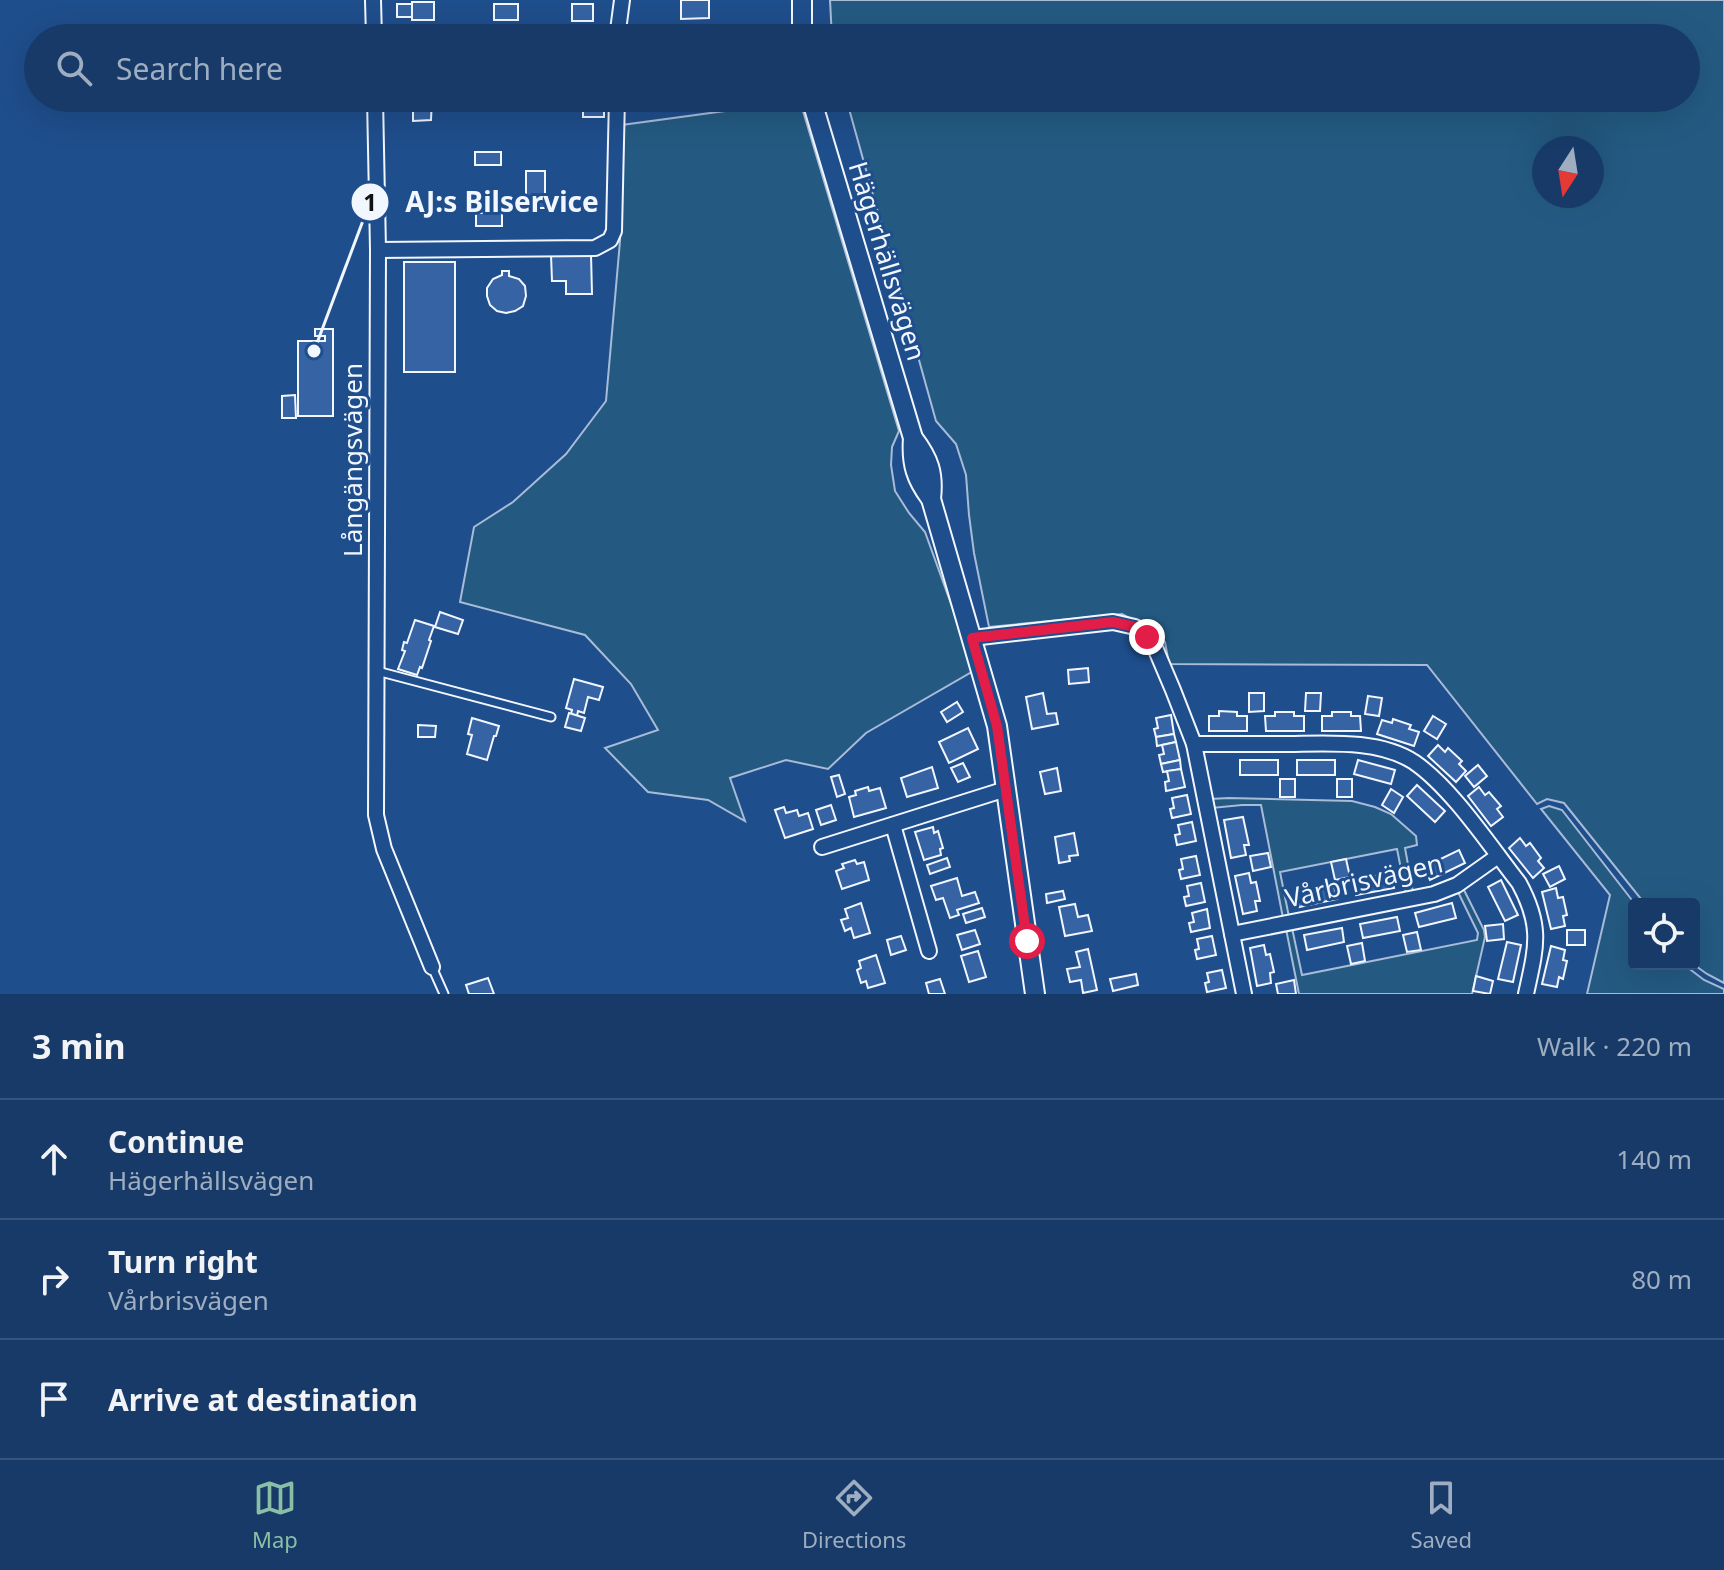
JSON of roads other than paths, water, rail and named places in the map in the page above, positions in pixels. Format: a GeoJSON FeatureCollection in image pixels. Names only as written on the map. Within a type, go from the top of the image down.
{"type":"FeatureCollection","features":[{"type":"Feature","properties":{"kind":"street"},"geometry":{"type":"LineString","coordinates":[[373,0],[374,24]]}},
{"type":"Feature","properties":{"kind":"street"},"geometry":{"type":"LineString","coordinates":[[619,24],[622,0]]}},
{"type":"Feature","properties":{"kind":"street"},"geometry":{"type":"LineString","coordinates":[[802,0],[802,24]]}},
{"type":"Feature","properties":{"kind":"street","name":"Långängsvägen"},"geometry":{"type":"LineString","coordinates":[[375,112],[378,250],[375,800],[379,833],[432,967]]}},
{"type":"Feature","properties":{"kind":"street"},"geometry":{"type":"LineString","coordinates":[[378,250],[595,248],[610,240],[614,231],[617,112]]}},
{"type":"Feature","properties":{"kind":"street","name":"Hägerhällsvägen"},"geometry":{"type":"LineString","coordinates":[[815,112],[913,438],[925,454],[934,481],[931,499],[997,726],[1035,994]]}},
{"type":"Feature","properties":{"kind":"street"},"geometry":{"type":"LineString","coordinates":[[972,638],[1113,622],[1135,627],[1147,637],[1156,650],[1194,744],[1244,994]]}},
{"type":"Feature","properties":{"kind":"street"},"geometry":{"type":"LineString","coordinates":[[1194,744],[1361,745],[1411,760],[1450,796],[1526,894],[1536,926],[1536,950],[1526,994]]}},
{"type":"Feature","properties":{"kind":"street"},"geometry":{"type":"LineString","coordinates":[[822,847],[1006,789]]}},
{"type":"Feature","properties":{"kind":"street"},"geometry":{"type":"LineString","coordinates":[[893,825],[929,951]]}},
{"type":"Feature","properties":{"kind":"street","name":"Vårbrisvägen"},"geometry":{"type":"LineString","coordinates":[[1232,934],[1434,894],[1457,885],[1498,856]]}},
{"type":"Feature","properties":{"kind":"lane"},"geometry":{"type":"LineString","coordinates":[[377,671],[551,717]]}},
{"type":"Feature","properties":{"kind":"lane","name":"Långängsvägen"},"geometry":{"type":"LineString","coordinates":[[432,967],[444,994]]}},
{"type":"Feature","properties":{"kind":"place","name":"AJ:s Bilservice"},"geometry":{"type":"Point","coordinates":[314,351]}}]}
